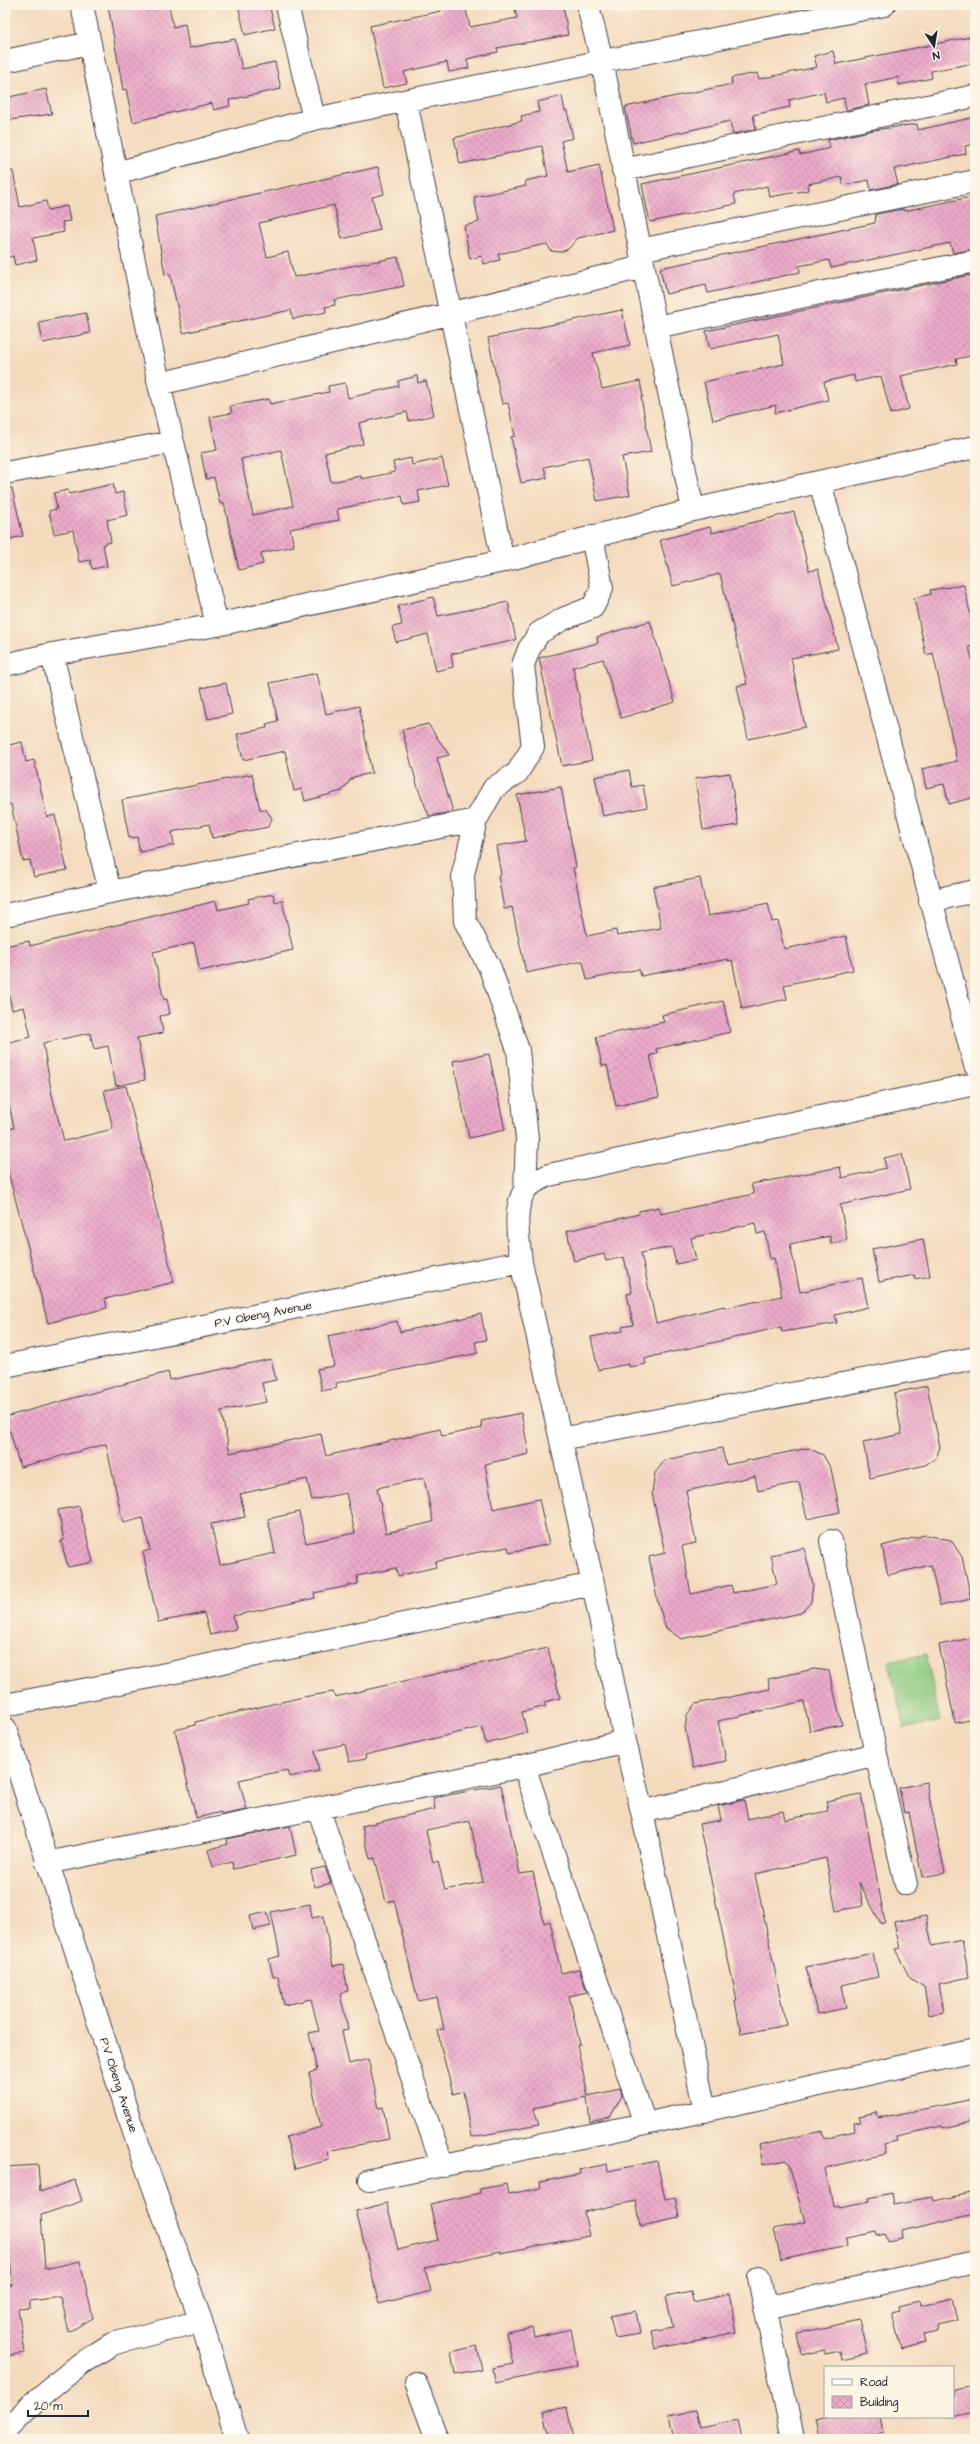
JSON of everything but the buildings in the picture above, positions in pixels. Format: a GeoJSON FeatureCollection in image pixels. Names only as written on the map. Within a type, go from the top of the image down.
{"type":"FeatureCollection","features":[{"type":"Feature","properties":{"kind":"street"},"geometry":{"type":"LineString","coordinates":[[82,5],[159,384],[217,625]]}},
{"type":"Feature","properties":{"kind":"street"},"geometry":{"type":"LineString","coordinates":[[287,5],[314,119]]}},
{"type":"Feature","properties":{"kind":"street"},"geometry":{"type":"LineString","coordinates":[[116,173],[314,119],[406,102],[602,61],[884,5]]}},
{"type":"Feature","properties":{"kind":"street"},"geometry":{"type":"LineString","coordinates":[[589,10],[602,61],[693,510]]}},
{"type":"Feature","properties":{"kind":"street"},"geometry":{"type":"LineString","coordinates":[[5,61],[90,43]]}},
{"type":"Feature","properties":{"kind":"street"},"geometry":{"type":"LineString","coordinates":[[623,170],[975,96]]}},
{"type":"Feature","properties":{"kind":"street"},"geometry":{"type":"LineString","coordinates":[[406,102],[503,561]]}},
{"type":"Feature","properties":{"kind":"street"},"geometry":{"type":"LineString","coordinates":[[159,384],[451,314],[642,259],[975,180]]}},
{"type":"Feature","properties":{"kind":"street"},"geometry":{"type":"LineString","coordinates":[[656,327],[975,261]]}},
{"type":"Feature","properties":{"kind":"street"},"geometry":{"type":"LineString","coordinates":[[6,470],[172,442]]}},
{"type":"Feature","properties":{"kind":"street"},"geometry":{"type":"LineString","coordinates":[[5,665],[52,654],[217,625],[503,561],[693,510],[975,447]]}},
{"type":"Feature","properties":{"kind":"street"},"geometry":{"type":"LineString","coordinates":[[820,482],[930,901],[975,1065]]}},
{"type":"Feature","properties":{"kind":"street"},"geometry":{"type":"LineString","coordinates":[[592,536],[602,588],[593,607],[563,619],[539,633],[529,649],[523,665],[533,747],[517,773],[494,788],[476,820],[463,874],[465,921],[490,968],[518,1050],[527,1139],[525,1190],[518,1215],[521,1262],[593,1584],[625,1741],[642,1812],[705,2111]]}},
{"type":"Feature","properties":{"kind":"street"},"geometry":{"type":"LineString","coordinates":[[52,654],[110,892]]}},
{"type":"Feature","properties":{"kind":"street"},"geometry":{"type":"LineString","coordinates":[[5,915],[110,892],[476,820]]}},
{"type":"Feature","properties":{"kind":"street"},"geometry":{"type":"LineString","coordinates":[[930,901],[975,891]]}},
{"type":"Feature","properties":{"kind":"street"},"geometry":{"type":"LineString","coordinates":[[525,1190],[549,1175],[975,1084]]}},
{"type":"Feature","properties":{"kind":"street","name":"P.V Obeng Avenue"},"geometry":{"type":"LineString","coordinates":[[5,1366],[521,1262]]}},
{"type":"Feature","properties":{"kind":"street"},"geometry":{"type":"LineString","coordinates":[[561,1439],[975,1358]]}},
{"type":"Feature","properties":{"kind":"street"},"geometry":{"type":"LineString","coordinates":[[831,1541],[876,1754],[906,1884]]}},
{"type":"Feature","properties":{"kind":"street"},"geometry":{"type":"LineString","coordinates":[[5,1705],[179,1672],[593,1584]]}},
{"type":"Feature","properties":{"kind":"street","name":"P.V Obeng Avenue"},"geometry":{"type":"LineString","coordinates":[[5,1728],[128,2115],[201,2321],[237,2439]]}},
{"type":"Feature","properties":{"kind":"street"},"geometry":{"type":"LineString","coordinates":[[47,1863],[524,1766],[625,1741]]}},
{"type":"Feature","properties":{"kind":"street"},"geometry":{"type":"LineString","coordinates":[[642,1812],[876,1754]]}},
{"type":"Feature","properties":{"kind":"street"},"geometry":{"type":"LineString","coordinates":[[524,1766],[645,2124]]}},
{"type":"Feature","properties":{"kind":"street"},"geometry":{"type":"LineString","coordinates":[[318,1808],[443,2166]]}},
{"type":"Feature","properties":{"kind":"street"},"geometry":{"type":"LineString","coordinates":[[370,2180],[645,2124],[975,2050]]}},
{"type":"Feature","properties":{"kind":"street"},"geometry":{"type":"LineString","coordinates":[[765,2308],[975,2262]]}},
{"type":"Feature","properties":{"kind":"street"},"geometry":{"type":"LineString","coordinates":[[758,2278],[793,2439]]}},
{"type":"Feature","properties":{"kind":"street"},"geometry":{"type":"LineString","coordinates":[[5,2431],[32,2403],[80,2364],[112,2344],[201,2321]]}},
{"type":"Feature","properties":{"kind":"street"},"geometry":{"type":"LineString","coordinates":[[416,2383],[436,2439]]}},
{"type":"Feature","properties":{"kind":"green space"},"geometry":{"type":"Polygon","coordinates":[[[926,1654],[940,1721],[904,1729],[889,1662],[926,1654]]]}}]}
